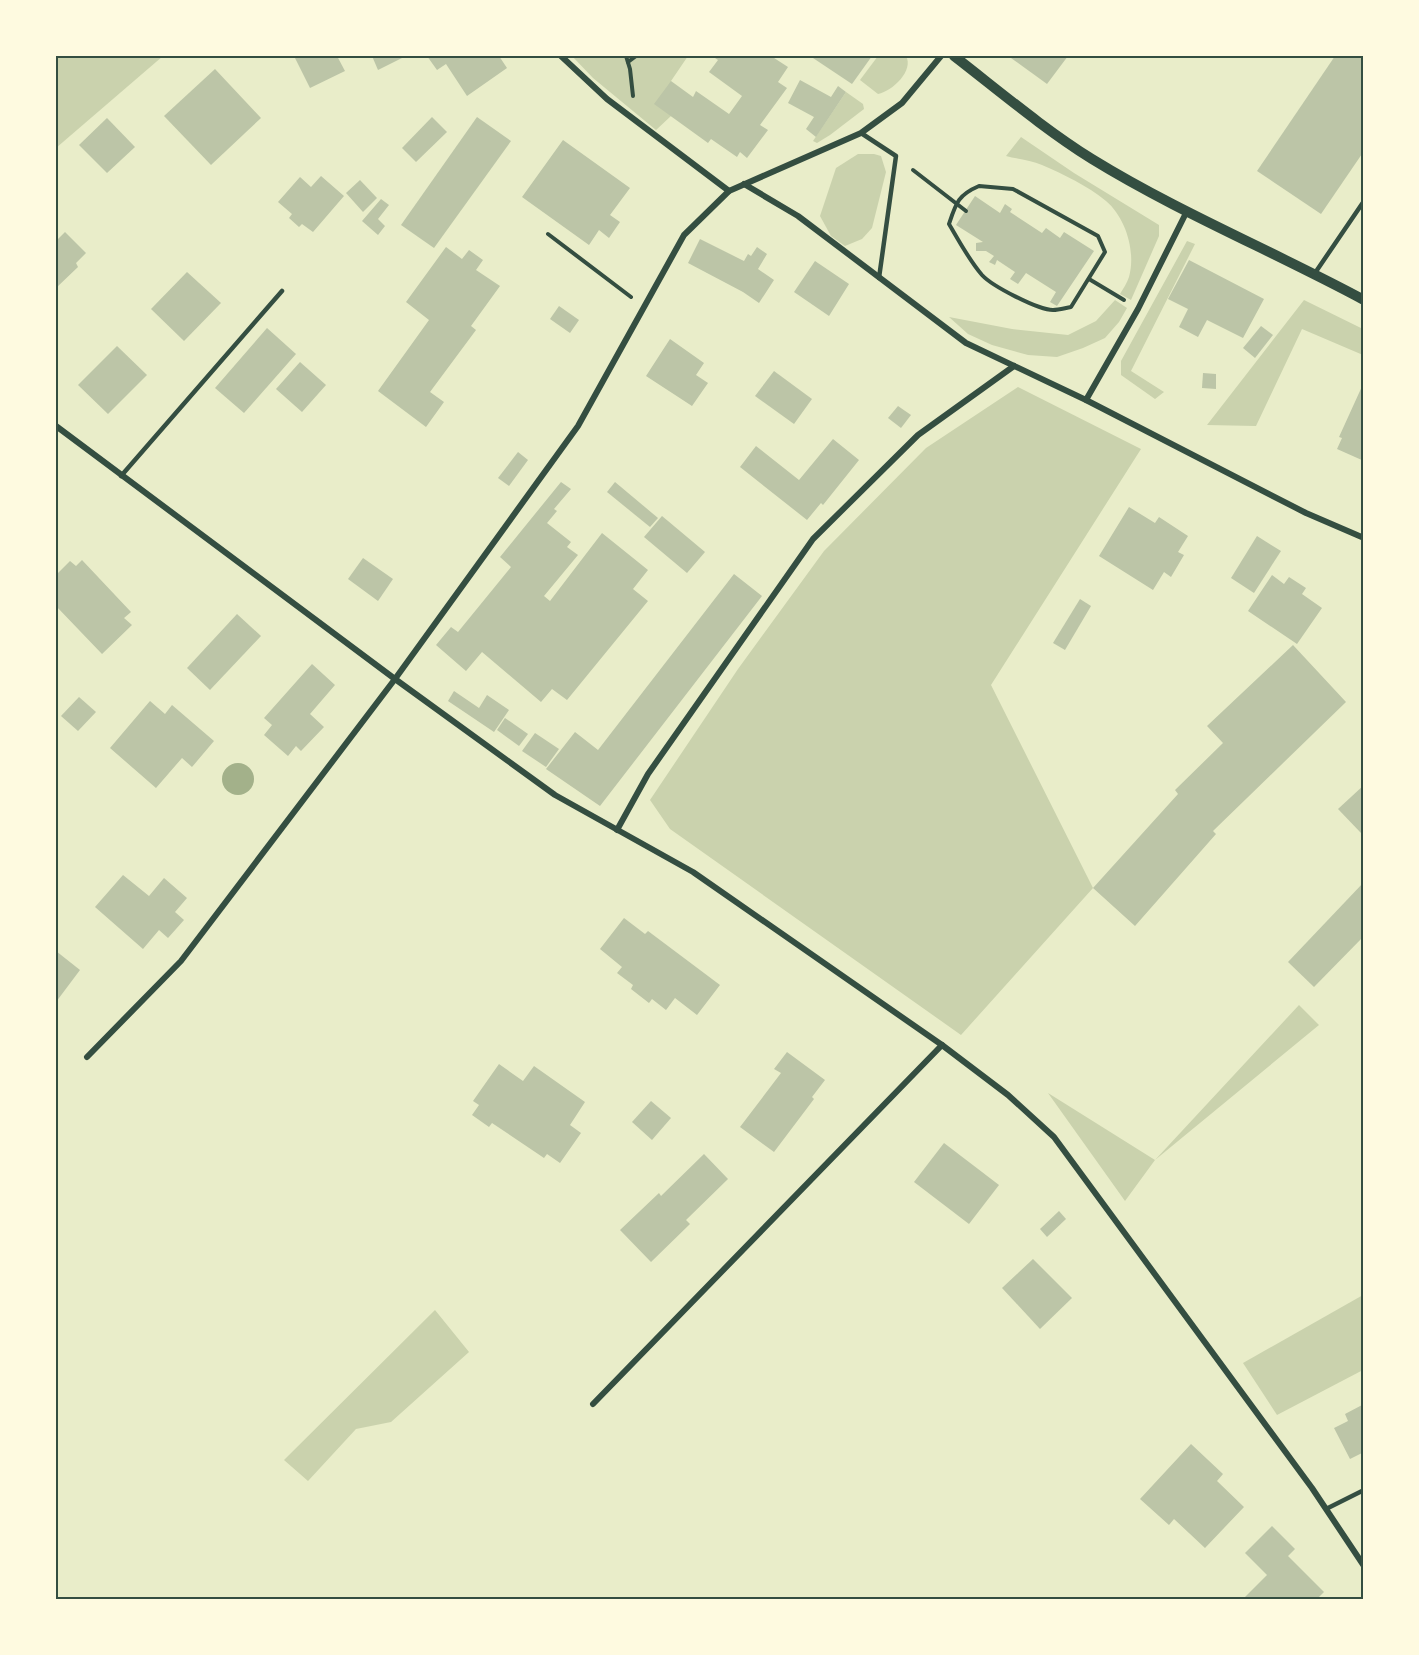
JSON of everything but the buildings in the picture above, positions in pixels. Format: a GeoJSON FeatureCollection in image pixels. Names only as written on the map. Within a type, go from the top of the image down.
{"type":"FeatureCollection","features":[{"type":"Feature","properties":{"kind":"street"},"geometry":{"type":"LineString","coordinates":[[561,56],[607,99],[729,191]]}},
{"type":"Feature","properties":{"kind":"street"},"geometry":{"type":"LineString","coordinates":[[87,1057],[181,961],[394,679],[578,426],[684,235],[729,191],[861,133],[902,103],[941,56]]}},
{"type":"Feature","properties":{"kind":"street"},"geometry":{"type":"LineString","coordinates":[[954,56],[1092,159],[1188,211],[1364,300]]}},
{"type":"Feature","properties":{"kind":"street"},"geometry":{"type":"LineString","coordinates":[[744,184],[798,216],[966,343],[1086,400],[1306,513],[1364,538]]}},
{"type":"Feature","properties":{"kind":"street"},"geometry":{"type":"LineString","coordinates":[[1086,400],[1138,309],[1188,211]]}},
{"type":"Feature","properties":{"kind":"street"},"geometry":{"type":"LineString","coordinates":[[617,830],[648,774],[813,539],[918,435],[1014,366]]}},
{"type":"Feature","properties":{"kind":"street"},"geometry":{"type":"LineString","coordinates":[[56,426],[394,679],[555,795],[693,872],[942,1045],[1008,1095],[1054,1137],[1326,1509],[1364,1566]]}},
{"type":"Feature","properties":{"kind":"street"},"geometry":{"type":"LineString","coordinates":[[593,1404],[942,1045]]}},
{"type":"Feature","properties":{"kind":"lane"},"geometry":{"type":"LineString","coordinates":[[861,133],[896,156],[879,279]]}},
{"type":"Feature","properties":{"kind":"lane"},"geometry":{"type":"LineString","coordinates":[[1315,274],[1364,201]]}},
{"type":"Feature","properties":{"kind":"lane"},"geometry":{"type":"LineString","coordinates":[[121,476],[282,291]]}},
{"type":"Feature","properties":{"kind":"lane"},"geometry":{"type":"LineString","coordinates":[[1326,1509],[1364,1490]]}},
{"type":"Feature","properties":{"kind":"path"},"geometry":{"type":"LineString","coordinates":[[626,56],[636,121]]}},
{"type":"Feature","properties":{"kind":"path"},"geometry":{"type":"LineString","coordinates":[[628,62],[636,56]]}},
{"type":"Feature","properties":{"kind":"path"},"geometry":{"type":"LineString","coordinates":[[896,156],[966,211]]}},
{"type":"Feature","properties":{"kind":"path"},"geometry":{"type":"LineString","coordinates":[[979,186],[1013,189],[1098,236],[1106,252],[1071,307],[1052,310],[1026,302],[983,277],[949,224],[956,203],[966,192],[979,186]]}},
{"type":"Feature","properties":{"kind":"path"},"geometry":{"type":"LineString","coordinates":[[548,234],[620,290],[644,305]]}},
{"type":"Feature","properties":{"kind":"path"},"geometry":{"type":"LineString","coordinates":[[1089,279],[1138,309]]}},
{"type":"Feature","properties":{"kind":"shaded area"},"geometry":{"type":"Polygon","coordinates":[[[56,56],[163,56],[56,148],[56,56]]]}},
{"type":"Feature","properties":{"kind":"shaded area"},"geometry":{"type":"Polygon","coordinates":[[[572,56],[688,56],[671,81],[671,116],[656,130],[593,78],[572,56]]]}},
{"type":"Feature","properties":{"kind":"shaded area"},"geometry":{"type":"Polygon","coordinates":[[[878,56],[906,56],[908,62],[901,79],[890,89],[878,94],[860,80],[878,56]]]}},
{"type":"Feature","properties":{"kind":"shaded area"},"geometry":{"type":"Polygon","coordinates":[[[846,92],[863,104],[864,109],[830,135],[817,143],[813,141],[846,92]]]}},
{"type":"Feature","properties":{"kind":"shaded area"},"geometry":{"type":"Polygon","coordinates":[[[1021,137],[1074,173],[1159,225],[1159,236],[1131,300],[1120,294],[1129,277],[1131,257],[1128,236],[1113,208],[1091,190],[1058,172],[1038,163],[1006,156],[1021,137]]]}},
{"type":"Feature","properties":{"kind":"shaded area"},"geometry":{"type":"Polygon","coordinates":[[[858,154],[881,156],[886,172],[872,228],[862,239],[845,246],[831,236],[820,216],[836,168],[858,154]]]}},
{"type":"Feature","properties":{"kind":"shaded area"},"geometry":{"type":"Polygon","coordinates":[[[1187,241],[1195,244],[1131,371],[1164,392],[1155,399],[1121,375],[1121,361],[1187,241]]]}},
{"type":"Feature","properties":{"kind":"shaded area"},"geometry":{"type":"Polygon","coordinates":[[[1115,300],[1127,308],[1119,322],[1105,338],[1057,357],[1028,355],[992,345],[968,334],[949,317],[1012,329],[1068,335],[1096,321],[1115,300]]]}},
{"type":"Feature","properties":{"kind":"shaded area"},"geometry":{"type":"Polygon","coordinates":[[[1304,300],[1363,329],[1363,355],[1302,329],[1256,426],[1207,425],[1304,300]]]}},
{"type":"Feature","properties":{"kind":"shaded area"},"geometry":{"type":"Polygon","coordinates":[[[1018,387],[1141,449],[991,685],[1093,888],[961,1035],[670,829],[650,800],[738,669],[824,551],[926,448],[1018,387]]]}},
{"type":"Feature","properties":{"kind":"shaded area"},"geometry":{"type":"Polygon","coordinates":[[[238,763],[249,768],[254,779],[249,790],[238,795],[227,790],[222,779],[227,768],[238,763]]]}},
{"type":"Feature","properties":{"kind":"shaded area"},"geometry":{"type":"Polygon","coordinates":[[[1299,1005],[1319,1025],[1155,1160],[1299,1005]]]}},
{"type":"Feature","properties":{"kind":"shaded area"},"geometry":{"type":"Polygon","coordinates":[[[1048,1093],[1155,1160],[1125,1201],[1048,1093]]]}},
{"type":"Feature","properties":{"kind":"shaded area"},"geometry":{"type":"Polygon","coordinates":[[[1363,1295],[1363,1370],[1277,1415],[1243,1363],[1363,1295]]]}},
{"type":"Feature","properties":{"kind":"shaded area"},"geometry":{"type":"Polygon","coordinates":[[[435,1310],[469,1352],[391,1422],[356,1429],[308,1481],[284,1460],[435,1310]]]}}]}
